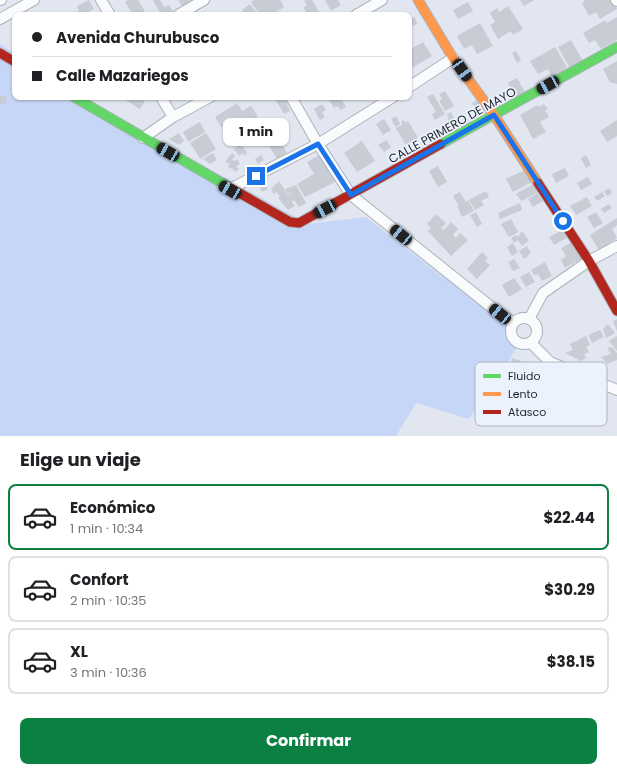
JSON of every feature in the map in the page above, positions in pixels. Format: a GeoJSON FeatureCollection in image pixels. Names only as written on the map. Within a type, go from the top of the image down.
{"type":"FeatureCollection","features":[{"type":"Feature","properties":{"kind":"street"},"geometry":{"type":"LineString","coordinates":[[13,12],[34,0]]}},
{"type":"Feature","properties":{"kind":"street"},"geometry":{"type":"LineString","coordinates":[[101,0],[108,12]]}},
{"type":"Feature","properties":{"kind":"street"},"geometry":{"type":"LineString","coordinates":[[183,12],[204,0]]}},
{"type":"Feature","properties":{"kind":"street"},"geometry":{"type":"LineString","coordinates":[[361,12],[382,0]]}},
{"type":"Feature","properties":{"kind":"street"},"geometry":{"type":"LineString","coordinates":[[418,0],[453,58],[494,115],[588,261],[617,311]]}},
{"type":"Feature","properties":{"kind":"street"},"geometry":{"type":"LineString","coordinates":[[0,19],[12,12]]}},
{"type":"Feature","properties":{"kind":"street","name":"CALLE PRIMERO DE MAYO"},"geometry":{"type":"LineString","coordinates":[[230,190],[290,222],[299,223],[617,47]]}},
{"type":"Feature","properties":{"kind":"street"},"geometry":{"type":"LineString","coordinates":[[0,53],[12,60]]}},
{"type":"Feature","properties":{"kind":"street"},"geometry":{"type":"LineString","coordinates":[[412,85],[453,58]]}},
{"type":"Feature","properties":{"kind":"street"},"geometry":{"type":"LineString","coordinates":[[79,100],[230,190],[318,144],[388,100]]}},
{"type":"Feature","properties":{"kind":"street"},"geometry":{"type":"LineString","coordinates":[[163,100],[173,117]]}},
{"type":"Feature","properties":{"kind":"street"},"geometry":{"type":"LineString","coordinates":[[143,138],[173,117],[204,100]]}},
{"type":"Feature","properties":{"kind":"street"},"geometry":{"type":"LineString","coordinates":[[293,100],[318,144],[351,195],[500,314],[514,323]]}},
{"type":"Feature","properties":{"kind":"street"},"geometry":{"type":"LineString","coordinates":[[529,319],[543,293],[588,261],[617,246]]}},
{"type":"Feature","properties":{"kind":"street"},"geometry":{"type":"LineString","coordinates":[[521,318],[529,319],[533,321],[538,328],[537,337],[531,343],[522,344],[514,340],[511,331],[514,323],[521,318]]}},
{"type":"Feature","properties":{"kind":"street"},"geometry":{"type":"LineString","coordinates":[[531,343],[550,362]]}},
{"type":"Feature","properties":{"kind":"street"},"geometry":{"type":"LineString","coordinates":[[607,386],[617,390]]}},
{"type":"Feature","properties":{"kind":"shaded area"},"geometry":{"type":"Polygon","coordinates":[[[0,44],[12,52],[12,100],[86,100],[308,224],[366,217],[439,274],[506,319],[516,349],[507,362],[475,362],[475,410],[469,419],[416,403],[396,436],[0,436],[0,44]]]}},
{"type":"Feature","properties":{"kind":"building"},"geometry":{"type":"Polygon","coordinates":[[[89,0],[94,9],[88,12],[77,12],[79,11],[77,6],[89,0]]]}},
{"type":"Feature","properties":{"kind":"building"},"geometry":{"type":"Polygon","coordinates":[[[128,0],[138,0],[145,12],[131,12],[125,2],[128,0]]]}},
{"type":"Feature","properties":{"kind":"building"},"geometry":{"type":"Polygon","coordinates":[[[153,0],[160,0],[164,7],[169,5],[173,12],[159,12],[153,0]]]}},
{"type":"Feature","properties":{"kind":"building"},"geometry":{"type":"Polygon","coordinates":[[[178,0],[198,0],[184,9],[178,0]]]}},
{"type":"Feature","properties":{"kind":"building"},"geometry":{"type":"Polygon","coordinates":[[[254,0],[280,0],[284,7],[276,12],[258,12],[251,2],[254,0]]]}},
{"type":"Feature","properties":{"kind":"building"},"geometry":{"type":"Polygon","coordinates":[[[304,0],[312,0],[319,12],[306,12],[303,7],[307,6],[304,0]]]}},
{"type":"Feature","properties":{"kind":"building"},"geometry":{"type":"Polygon","coordinates":[[[325,0],[338,0],[341,5],[331,11],[325,0]]]}},
{"type":"Feature","properties":{"kind":"building"},"geometry":{"type":"Polygon","coordinates":[[[520,0],[534,0],[524,6],[520,0]]]}},
{"type":"Feature","properties":{"kind":"building"},"geometry":{"type":"Polygon","coordinates":[[[585,0],[613,0],[617,9],[600,19],[596,12],[589,16],[582,3],[585,0]]]}},
{"type":"Feature","properties":{"kind":"building"},"geometry":{"type":"Polygon","coordinates":[[[468,2],[473,11],[458,19],[453,10],[468,2]]]}},
{"type":"Feature","properties":{"kind":"building"},"geometry":{"type":"Polygon","coordinates":[[[250,4],[256,12],[244,12],[242,10],[250,4]]]}},
{"type":"Feature","properties":{"kind":"building"},"geometry":{"type":"Polygon","coordinates":[[[508,6],[523,29],[513,35],[511,31],[498,39],[490,25],[495,22],[490,13],[497,8],[499,12],[508,6]]]}},
{"type":"Feature","properties":{"kind":"building"},"geometry":{"type":"Polygon","coordinates":[[[415,17],[417,24],[412,26],[412,18],[415,17]]]}},
{"type":"Feature","properties":{"kind":"building"},"geometry":{"type":"Polygon","coordinates":[[[617,17],[617,40],[601,49],[595,40],[589,43],[583,33],[605,20],[607,23],[617,17]]]}},
{"type":"Feature","properties":{"kind":"building"},"geometry":{"type":"Polygon","coordinates":[[[480,23],[493,46],[477,54],[472,45],[464,49],[457,36],[480,23]]]}},
{"type":"Feature","properties":{"kind":"building"},"geometry":{"type":"Polygon","coordinates":[[[571,40],[583,61],[570,68],[558,47],[571,40]]]}},
{"type":"Feature","properties":{"kind":"building"},"geometry":{"type":"Polygon","coordinates":[[[423,42],[432,56],[412,68],[412,48],[423,42]]]}},
{"type":"Feature","properties":{"kind":"building"},"geometry":{"type":"Polygon","coordinates":[[[555,47],[567,67],[553,79],[548,69],[538,74],[530,61],[555,47]]]}},
{"type":"Feature","properties":{"kind":"building"},"geometry":{"type":"Polygon","coordinates":[[[516,51],[521,60],[517,63],[512,53],[516,51]]]}},
{"type":"Feature","properties":{"kind":"building"},"geometry":{"type":"Polygon","coordinates":[[[617,61],[617,84],[610,82],[603,69],[617,61]]]}},
{"type":"Feature","properties":{"kind":"building"},"geometry":{"type":"Polygon","coordinates":[[[517,78],[526,94],[516,99],[508,83],[517,78]]]}},
{"type":"Feature","properties":{"kind":"building"},"geometry":{"type":"Polygon","coordinates":[[[445,91],[454,106],[445,111],[439,101],[442,99],[439,94],[445,91]]]}},
{"type":"Feature","properties":{"kind":"building"},"geometry":{"type":"Polygon","coordinates":[[[433,94],[445,114],[435,120],[432,114],[436,112],[427,97],[433,94]]]}},
{"type":"Feature","properties":{"kind":"building"},"geometry":{"type":"Polygon","coordinates":[[[0,96],[7,96],[6,104],[0,104],[0,96]]]}},
{"type":"Feature","properties":{"kind":"building"},"geometry":{"type":"Polygon","coordinates":[[[481,98],[488,112],[480,117],[472,103],[481,98]]]}},
{"type":"Feature","properties":{"kind":"building"},"geometry":{"type":"Polygon","coordinates":[[[126,100],[145,100],[140,109],[126,100]]]}},
{"type":"Feature","properties":{"kind":"building"},"geometry":{"type":"Polygon","coordinates":[[[276,100],[288,100],[286,102],[290,111],[284,114],[276,100]]]}},
{"type":"Feature","properties":{"kind":"building"},"geometry":{"type":"Polygon","coordinates":[[[329,100],[342,100],[346,107],[340,110],[338,106],[334,108],[329,100]]]}},
{"type":"Feature","properties":{"kind":"building"},"geometry":{"type":"Polygon","coordinates":[[[237,103],[242,111],[251,106],[258,117],[249,122],[252,126],[240,134],[229,117],[222,122],[224,125],[221,127],[215,117],[237,103]]]}},
{"type":"Feature","properties":{"kind":"building"},"geometry":{"type":"Polygon","coordinates":[[[322,104],[326,110],[322,112],[325,117],[320,120],[314,109],[322,104]]]}},
{"type":"Feature","properties":{"kind":"building"},"geometry":{"type":"Polygon","coordinates":[[[544,104],[548,109],[545,110],[549,117],[540,122],[546,132],[533,139],[520,115],[538,105],[539,107],[544,104]]]}},
{"type":"Feature","properties":{"kind":"building"},"geometry":{"type":"Polygon","coordinates":[[[451,112],[457,125],[452,128],[447,119],[449,118],[447,114],[451,112]]]}},
{"type":"Feature","properties":{"kind":"building"},"geometry":{"type":"Polygon","coordinates":[[[396,116],[400,124],[396,127],[391,119],[396,116]]]}},
{"type":"Feature","properties":{"kind":"building"},"geometry":{"type":"Polygon","coordinates":[[[384,119],[391,130],[383,135],[376,124],[384,119]]]}},
{"type":"Feature","properties":{"kind":"building"},"geometry":{"type":"Polygon","coordinates":[[[404,120],[405,123],[408,121],[418,138],[406,145],[396,128],[402,125],[401,122],[404,120]]]}},
{"type":"Feature","properties":{"kind":"building"},"geometry":{"type":"Polygon","coordinates":[[[617,120],[617,136],[607,142],[600,131],[617,120]]]}},
{"type":"Feature","properties":{"kind":"building"},"geometry":{"type":"Polygon","coordinates":[[[200,122],[205,132],[188,142],[183,132],[200,122]]]}},
{"type":"Feature","properties":{"kind":"building"},"geometry":{"type":"Polygon","coordinates":[[[269,122],[287,153],[277,159],[263,136],[266,134],[261,127],[269,122]]]}},
{"type":"Feature","properties":{"kind":"building"},"geometry":{"type":"Polygon","coordinates":[[[179,133],[184,141],[179,145],[169,139],[179,133]]]}},
{"type":"Feature","properties":{"kind":"building"},"geometry":{"type":"Polygon","coordinates":[[[206,133],[216,149],[200,159],[190,143],[206,133]]]}},
{"type":"Feature","properties":{"kind":"building"},"geometry":{"type":"Polygon","coordinates":[[[386,140],[391,147],[384,152],[378,145],[386,140]]]}},
{"type":"Feature","properties":{"kind":"building"},"geometry":{"type":"Polygon","coordinates":[[[362,141],[375,161],[357,172],[344,153],[362,141]]]}},
{"type":"Feature","properties":{"kind":"building"},"geometry":{"type":"Polygon","coordinates":[[[241,144],[247,153],[244,156],[243,153],[239,156],[234,149],[241,144]]]}},
{"type":"Feature","properties":{"kind":"building"},"geometry":{"type":"Polygon","coordinates":[[[213,153],[217,160],[210,164],[203,159],[213,153]]]}},
{"type":"Feature","properties":{"kind":"building"},"geometry":{"type":"Polygon","coordinates":[[[233,153],[235,157],[232,159],[234,161],[237,159],[240,164],[236,166],[239,169],[235,172],[228,166],[230,164],[229,162],[227,164],[225,161],[228,160],[227,158],[233,153]]]}},
{"type":"Feature","properties":{"kind":"building"},"geometry":{"type":"Polygon","coordinates":[[[261,155],[264,160],[258,164],[255,159],[261,155]]]}},
{"type":"Feature","properties":{"kind":"building"},"geometry":{"type":"Polygon","coordinates":[[[319,155],[335,182],[305,197],[297,184],[314,174],[307,162],[319,155]]]}},
{"type":"Feature","properties":{"kind":"building"},"geometry":{"type":"Polygon","coordinates":[[[586,155],[591,165],[586,168],[581,158],[586,155]]]}},
{"type":"Feature","properties":{"kind":"building"},"geometry":{"type":"Polygon","coordinates":[[[438,166],[447,182],[438,187],[429,171],[438,166]]]}},
{"type":"Feature","properties":{"kind":"building"},"geometry":{"type":"Polygon","coordinates":[[[565,168],[569,176],[556,183],[552,174],[565,168]]]}},
{"type":"Feature","properties":{"kind":"building"},"geometry":{"type":"Polygon","coordinates":[[[525,170],[532,182],[513,192],[506,179],[525,170]]]}},
{"type":"Feature","properties":{"kind":"building"},"geometry":{"type":"Polygon","coordinates":[[[588,177],[592,184],[581,190],[577,183],[588,177]]]}},
{"type":"Feature","properties":{"kind":"building"},"geometry":{"type":"Polygon","coordinates":[[[279,181],[288,195],[293,192],[288,194],[285,189],[296,185],[306,203],[299,207],[294,200],[292,202],[295,206],[288,210],[278,198],[280,197],[277,192],[274,194],[271,189],[279,181]]]}},
{"type":"Feature","properties":{"kind":"building"},"geometry":{"type":"Polygon","coordinates":[[[535,183],[540,191],[521,201],[516,194],[535,183]]]}},
{"type":"Feature","properties":{"kind":"building"},"geometry":{"type":"Polygon","coordinates":[[[265,184],[268,189],[262,192],[260,188],[265,184]]]}},
{"type":"Feature","properties":{"kind":"building"},"geometry":{"type":"Polygon","coordinates":[[[610,188],[612,193],[607,196],[604,191],[610,188]]]}},
{"type":"Feature","properties":{"kind":"building"},"geometry":{"type":"Polygon","coordinates":[[[486,191],[489,197],[481,201],[484,205],[475,210],[469,200],[486,191]]]}},
{"type":"Feature","properties":{"kind":"building"},"geometry":{"type":"Polygon","coordinates":[[[460,192],[466,202],[468,200],[474,211],[462,217],[457,206],[459,206],[453,196],[460,192]]]}},
{"type":"Feature","properties":{"kind":"building"},"geometry":{"type":"Polygon","coordinates":[[[602,192],[605,196],[597,201],[594,197],[602,192]]]}},
{"type":"Feature","properties":{"kind":"building"},"geometry":{"type":"Polygon","coordinates":[[[537,193],[543,201],[533,207],[528,199],[537,193]]]}},
{"type":"Feature","properties":{"kind":"building"},"geometry":{"type":"Polygon","coordinates":[[[587,197],[592,206],[576,215],[570,206],[587,197]]]}},
{"type":"Feature","properties":{"kind":"building"},"geometry":{"type":"Polygon","coordinates":[[[520,203],[522,210],[500,219],[498,213],[520,203]]]}},
{"type":"Feature","properties":{"kind":"building"},"geometry":{"type":"Polygon","coordinates":[[[609,204],[612,208],[604,213],[601,209],[609,204]]]}},
{"type":"Feature","properties":{"kind":"building"},"geometry":{"type":"Polygon","coordinates":[[[476,212],[482,224],[477,227],[470,215],[476,212]]]}},
{"type":"Feature","properties":{"kind":"building"},"geometry":{"type":"Polygon","coordinates":[[[596,212],[603,223],[594,228],[587,217],[596,212]]]}},
{"type":"Feature","properties":{"kind":"building"},"geometry":{"type":"Polygon","coordinates":[[[436,214],[446,223],[441,228],[444,230],[451,222],[458,229],[453,235],[456,238],[460,233],[468,240],[451,256],[428,231],[431,228],[427,224],[436,214]]]}},
{"type":"Feature","properties":{"kind":"building"},"geometry":{"type":"Polygon","coordinates":[[[617,218],[617,225],[612,229],[617,238],[599,250],[590,235],[617,218]]]}},
{"type":"Feature","properties":{"kind":"building"},"geometry":{"type":"Polygon","coordinates":[[[511,219],[518,232],[509,237],[501,224],[511,219]]]}},
{"type":"Feature","properties":{"kind":"building"},"geometry":{"type":"Polygon","coordinates":[[[564,229],[568,237],[554,245],[549,237],[564,229]]]}},
{"type":"Feature","properties":{"kind":"building"},"geometry":{"type":"Polygon","coordinates":[[[522,231],[529,241],[522,246],[518,240],[514,243],[511,238],[516,235],[518,237],[522,231]]]}},
{"type":"Feature","properties":{"kind":"building"},"geometry":{"type":"Polygon","coordinates":[[[572,242],[582,258],[565,268],[561,260],[566,256],[561,248],[572,242]]]}},
{"type":"Feature","properties":{"kind":"building"},"geometry":{"type":"Polygon","coordinates":[[[513,243],[518,252],[512,256],[507,247],[513,243]]]}},
{"type":"Feature","properties":{"kind":"building"},"geometry":{"type":"Polygon","coordinates":[[[527,246],[531,253],[524,259],[519,251],[527,246]]]}},
{"type":"Feature","properties":{"kind":"building"},"geometry":{"type":"Polygon","coordinates":[[[482,252],[488,258],[485,261],[490,265],[477,279],[467,269],[482,252]]]}},
{"type":"Feature","properties":{"kind":"building"},"geometry":{"type":"Polygon","coordinates":[[[514,259],[520,268],[513,271],[508,262],[514,259]]]}},
{"type":"Feature","properties":{"kind":"building"},"geometry":{"type":"Polygon","coordinates":[[[545,262],[552,276],[542,281],[538,274],[534,275],[531,270],[545,262]]]}},
{"type":"Feature","properties":{"kind":"building"},"geometry":{"type":"Polygon","coordinates":[[[529,272],[535,282],[526,287],[520,277],[529,272]]]}},
{"type":"Feature","properties":{"kind":"building"},"geometry":{"type":"Polygon","coordinates":[[[514,278],[522,289],[509,297],[502,285],[514,278]]]}},
{"type":"Feature","properties":{"kind":"building"},"geometry":{"type":"Polygon","coordinates":[[[617,319],[617,331],[613,321],[617,319]]]}},
{"type":"Feature","properties":{"kind":"building"},"geometry":{"type":"Polygon","coordinates":[[[608,324],[615,333],[606,338],[603,329],[608,324]]]}},
{"type":"Feature","properties":{"kind":"building"},"geometry":{"type":"Polygon","coordinates":[[[600,330],[604,337],[592,343],[588,335],[600,330]]]}},
{"type":"Feature","properties":{"kind":"building"},"geometry":{"type":"Polygon","coordinates":[[[586,336],[590,345],[586,347],[589,352],[584,354],[586,358],[581,361],[565,353],[573,350],[570,344],[586,336]]]}},
{"type":"Feature","properties":{"kind":"building"},"geometry":{"type":"Polygon","coordinates":[[[617,336],[617,351],[609,341],[617,336]]]}},
{"type":"Feature","properties":{"kind":"building"},"geometry":{"type":"Polygon","coordinates":[[[612,347],[617,353],[617,360],[607,364],[607,362],[601,357],[611,354],[607,348],[612,347]]]}},
{"type":"Feature","properties":{"kind":"building"},"geometry":{"type":"Polygon","coordinates":[[[512,358],[524,362],[511,362],[512,358]]]}},
{"type":"Feature","properties":{"kind":"traffic: fast"},"geometry":{"type":"LineString","coordinates":[[441,144],[617,47]]}},
{"type":"Feature","properties":{"kind":"traffic: fast"},"geometry":{"type":"LineString","coordinates":[[79,100],[229,187]]}},
{"type":"Feature","properties":{"kind":"traffic: slow"},"geometry":{"type":"LineString","coordinates":[[418,0],[453,58],[494,115],[538,183]]}},
{"type":"Feature","properties":{"kind":"traffic: jam"},"geometry":{"type":"LineString","coordinates":[[0,53],[12,60]]}},
{"type":"Feature","properties":{"kind":"traffic: jam"},"geometry":{"type":"LineString","coordinates":[[229,187],[290,222],[299,223],[441,144]]}},
{"type":"Feature","properties":{"kind":"traffic: jam"},"geometry":{"type":"LineString","coordinates":[[538,183],[589,261],[617,311]]}},
{"type":"Feature","properties":{"kind":"route"},"geometry":{"type":"LineString","coordinates":[[256,176],[318,144],[351,195],[494,115],[563,221]]}}]}
